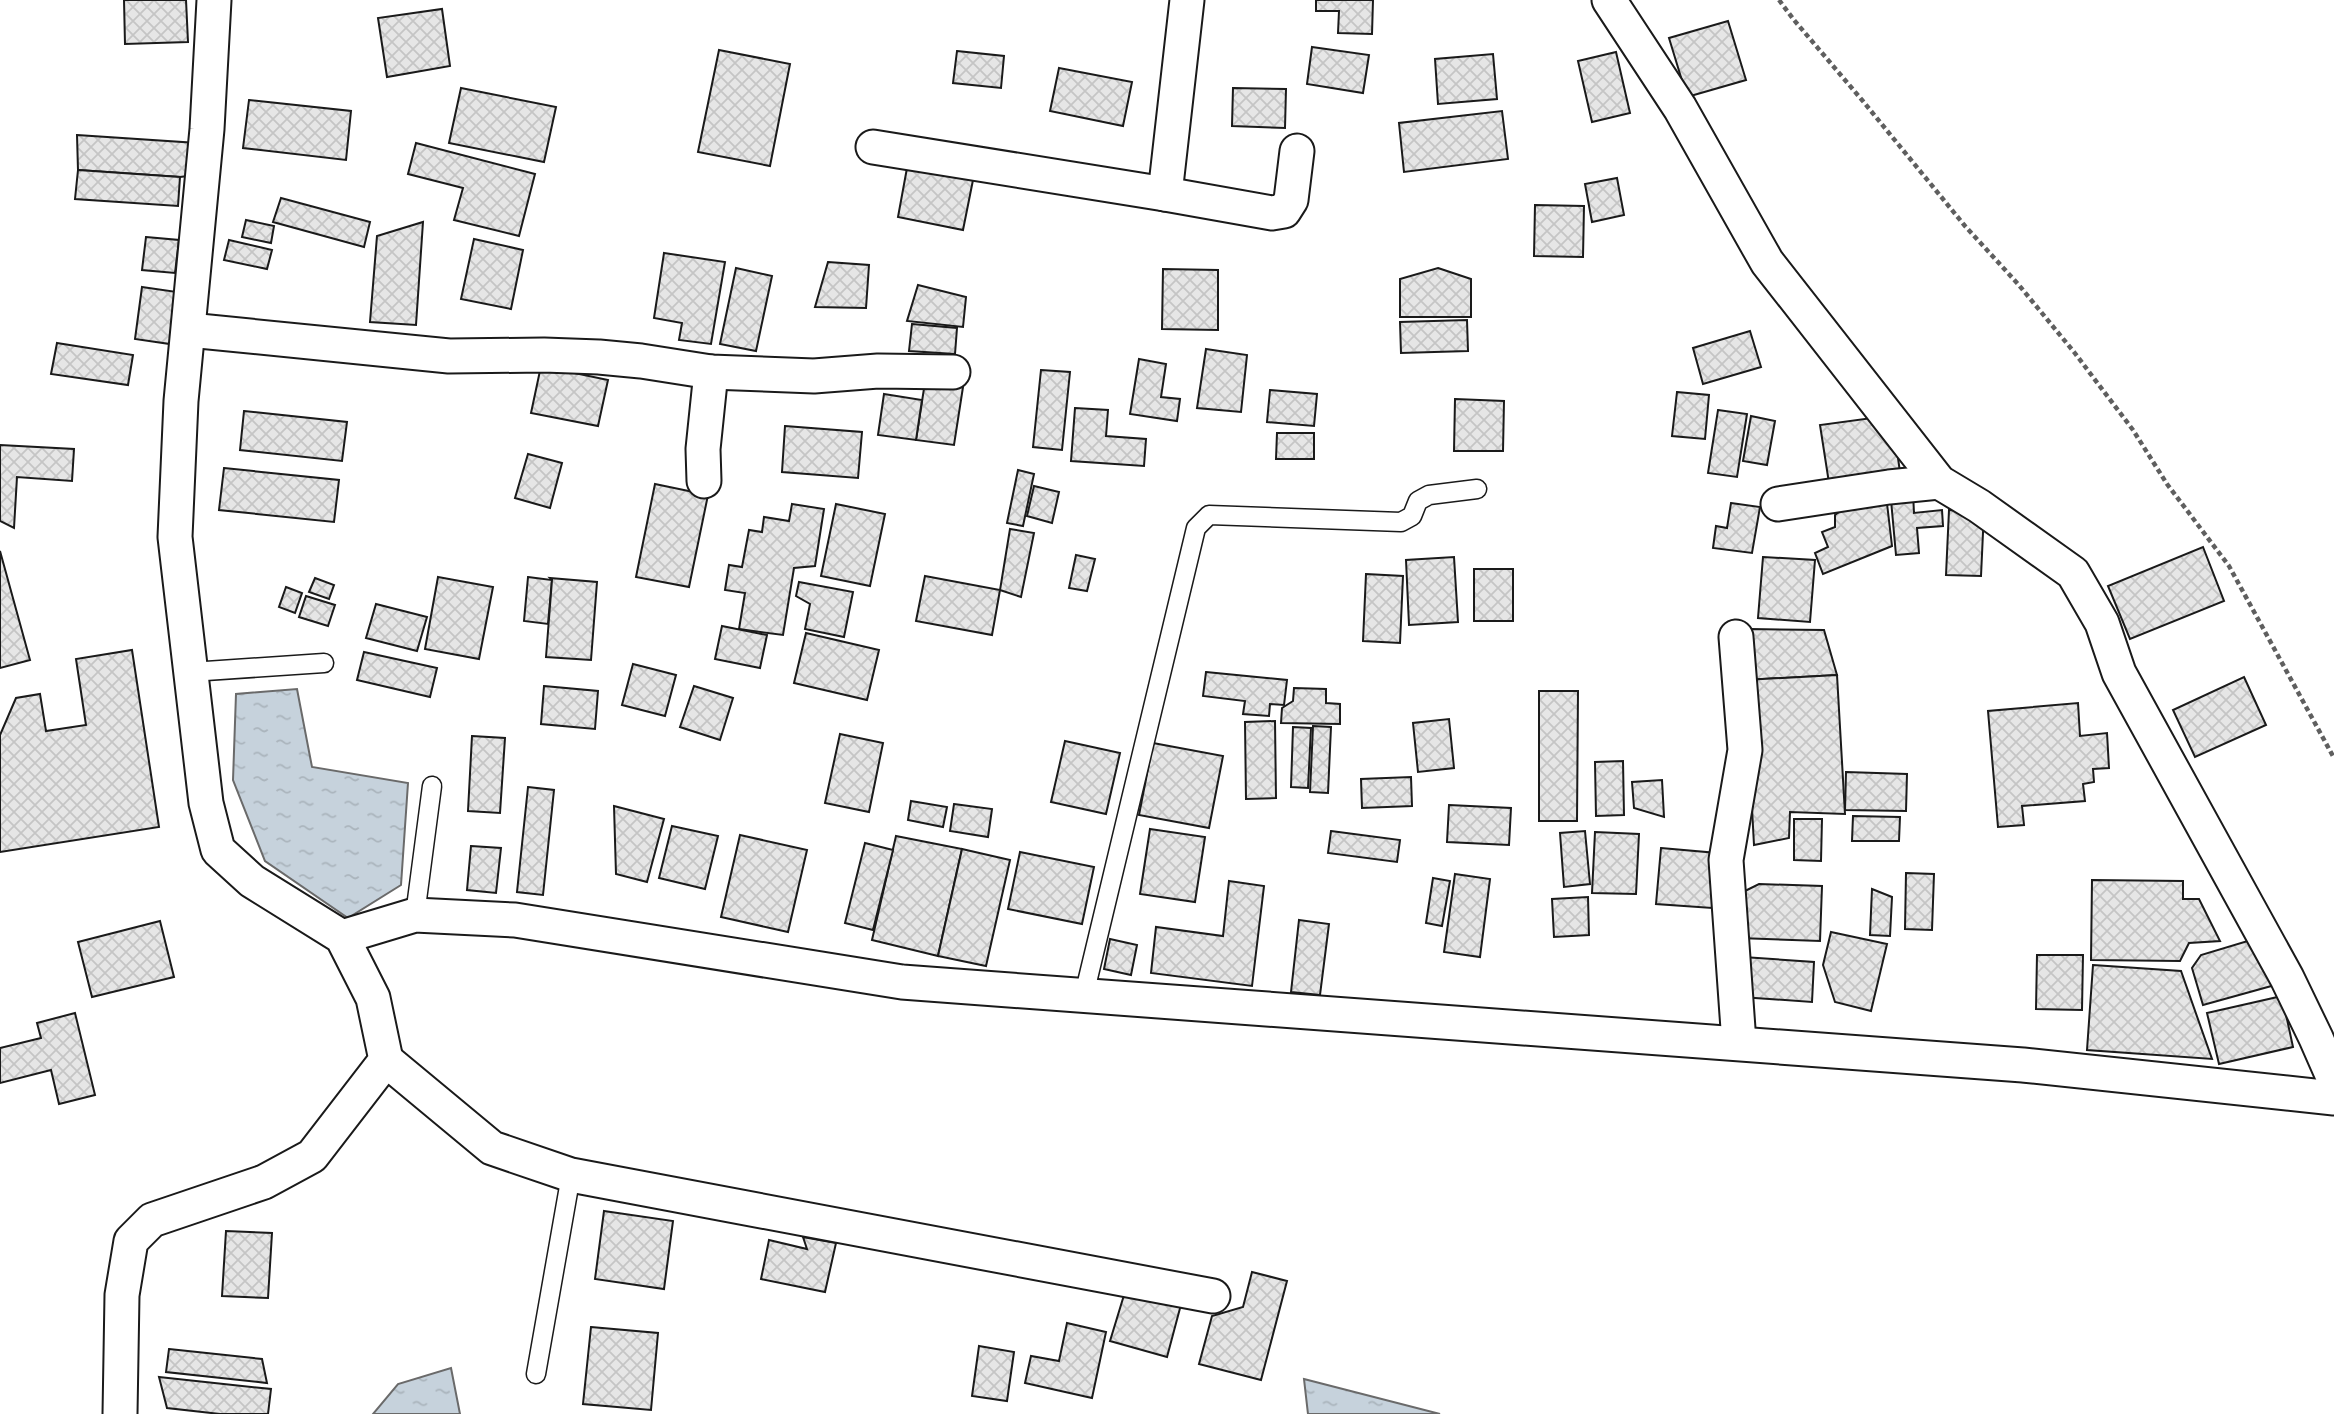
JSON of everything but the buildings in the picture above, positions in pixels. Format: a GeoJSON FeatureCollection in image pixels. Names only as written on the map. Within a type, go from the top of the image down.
{"type":"FeatureCollection","features":[{"type":"Feature","properties":{"kind":"street"},"geometry":{"type":"LineString","coordinates":[[214,0],[207,129],[181,401],[174,537],[206,803],[218,850],[252,881],[342,937],[373,998],[386,1060],[492,1148],[571,1175],[1213,1296]]}},
{"type":"Feature","properties":{"kind":"street"},"geometry":{"type":"LineString","coordinates":[[1165,194],[1187,0]]}},
{"type":"Feature","properties":{"kind":"street"},"geometry":{"type":"LineString","coordinates":[[1609,0],[1680,108],[1767,262],[1939,482],[1979,506],[2073,573],[2102,623],[2119,673],[2287,978],[2334,1079]]}},
{"type":"Feature","properties":{"kind":"street"},"geometry":{"type":"LineString","coordinates":[[873,147],[1272,213],[1284,211],[1292,200],[1297,150]]}},
{"type":"Feature","properties":{"kind":"street"},"geometry":{"type":"LineString","coordinates":[[189,330],[449,356],[599,357],[711,372],[814,376],[877,371],[953,373]]}},
{"type":"Feature","properties":{"kind":"street"},"geometry":{"type":"LineString","coordinates":[[704,481],[703,449],[711,372]]}},
{"type":"Feature","properties":{"kind":"street"},"geometry":{"type":"LineString","coordinates":[[1778,504],[1939,482]]}},
{"type":"Feature","properties":{"kind":"street"},"geometry":{"type":"LineString","coordinates":[[1736,637],[1745,751],[1726,860],[1740,1043]]}},
{"type":"Feature","properties":{"kind":"street"},"geometry":{"type":"LineString","coordinates":[[342,937],[415,915],[515,920],[902,982],[2023,1065],[2334,1098]]}},
{"type":"Feature","properties":{"kind":"street"},"geometry":{"type":"LineString","coordinates":[[120,1414],[122,1295],[131,1241],[152,1220],[264,1182],[312,1156],[386,1060]]}},
{"type":"Feature","properties":{"kind":"lane"},"geometry":{"type":"LineString","coordinates":[[1083,995],[1196,528],[1209,515],[1401,522],[1412,516],[1418,501],[1429,495],[1477,489]]}},
{"type":"Feature","properties":{"kind":"lane"},"geometry":{"type":"LineString","coordinates":[[191,673],[324,663]]}},
{"type":"Feature","properties":{"kind":"lane"},"geometry":{"type":"LineString","coordinates":[[415,915],[432,786]]}},
{"type":"Feature","properties":{"kind":"lane"},"geometry":{"type":"LineString","coordinates":[[536,1374],[571,1175]]}},
{"type":"Feature","properties":{"kind":"path"},"geometry":{"type":"LineString","coordinates":[[1779,0],[1965,226],[2018,284],[2074,352],[2133,430],[2167,484],[2229,566],[2334,758]]}},
{"type":"Feature","properties":{"kind":"water"},"geometry":{"type":"Polygon","coordinates":[[[297,689],[312,767],[408,783],[401,885],[348,918],[265,861],[233,780],[236,694],[297,689]]]}},
{"type":"Feature","properties":{"kind":"water"},"geometry":{"type":"Polygon","coordinates":[[[451,1368],[460,1414],[373,1414],[398,1384],[451,1368]]]}},
{"type":"Feature","properties":{"kind":"water"},"geometry":{"type":"Polygon","coordinates":[[[1304,1379],[1440,1414],[1308,1414],[1304,1379]]]}}]}
